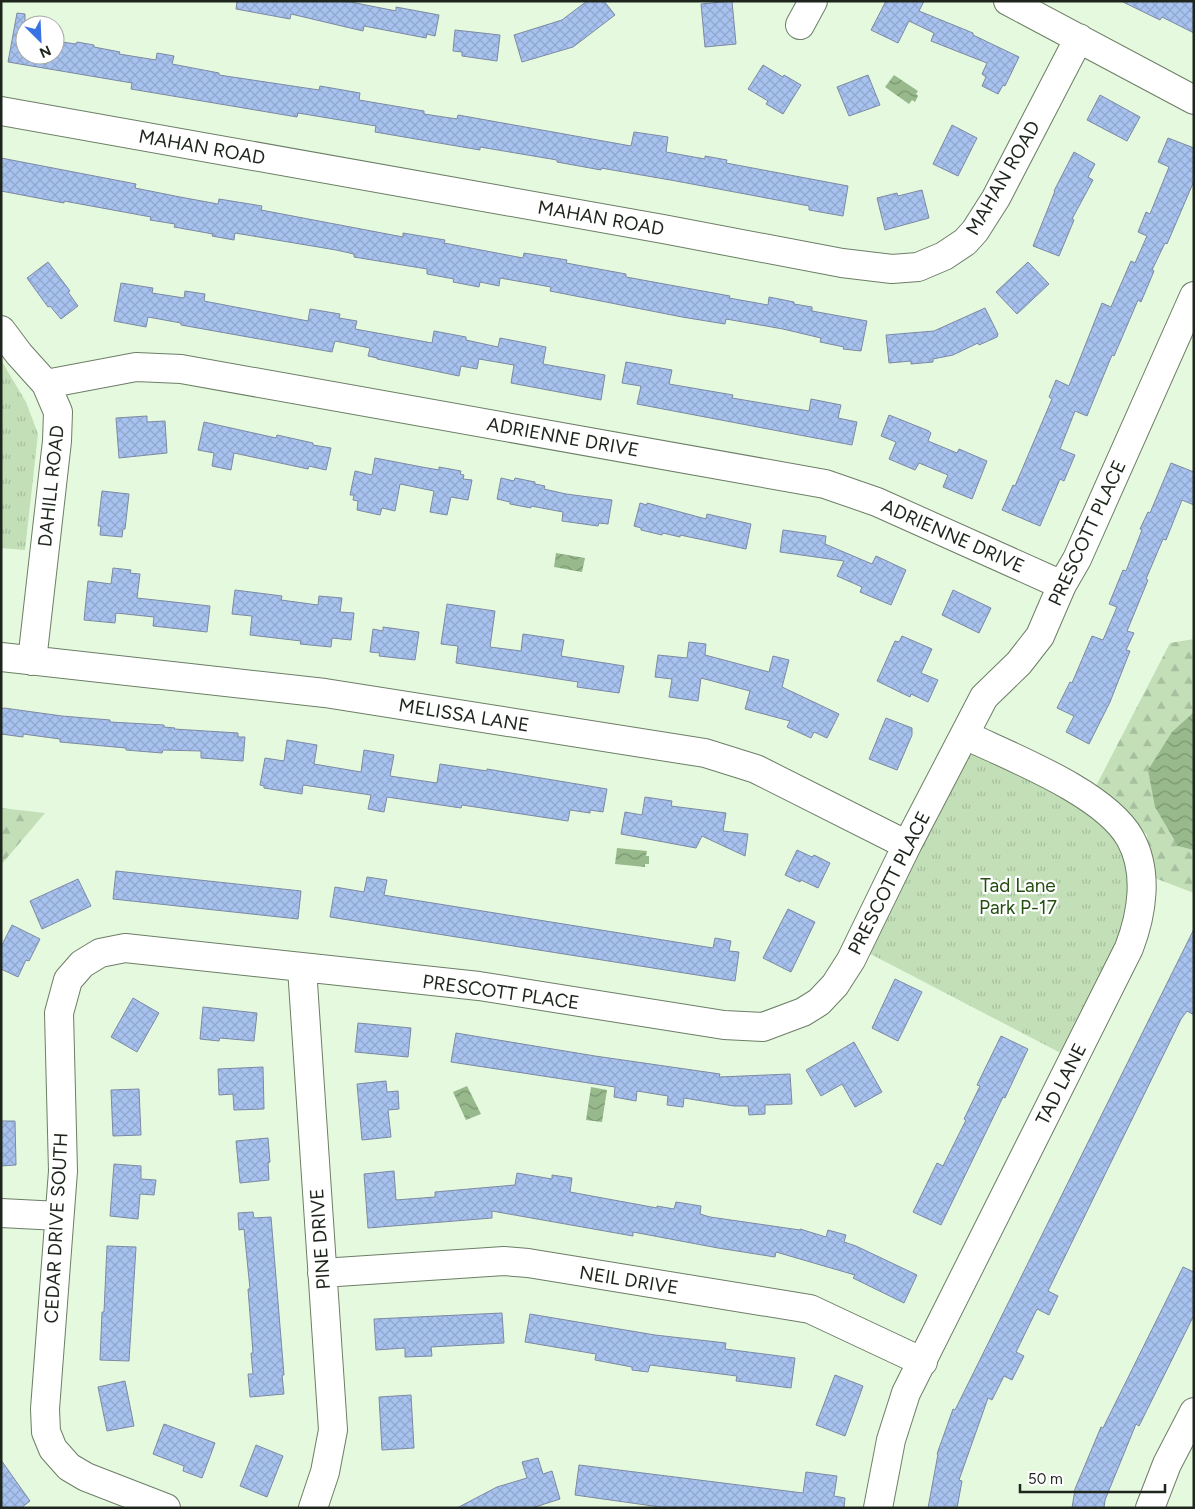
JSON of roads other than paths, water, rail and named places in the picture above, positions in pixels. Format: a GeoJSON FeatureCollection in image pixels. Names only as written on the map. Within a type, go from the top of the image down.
{"type":"FeatureCollection","features":[{"type":"Feature","properties":{"kind":"street"},"geometry":{"type":"LineString","coordinates":[[800,25],[813,1]]}},
{"type":"Feature","properties":{"kind":"street"},"geometry":{"type":"LineString","coordinates":[[1008,1],[1194,100]]}},
{"type":"Feature","properties":{"kind":"street","name":"MAHAN ROAD"},"geometry":{"type":"LineString","coordinates":[[1,111],[664,229],[842,263],[892,269],[918,267],[944,256],[965,242],[976,231],[996,198],[1079,38]]}},
{"type":"Feature","properties":{"kind":"street","name":"PRESCOTT PLACE"},"geometry":{"type":"LineString","coordinates":[[87,961],[100,953],[125,948],[478,986],[724,1025],[763,1027],[803,1012],[819,1002],[835,985],[851,960],[907,844],[984,697],[1019,663],[1040,636],[1062,585],[1081,550],[1194,296]]}},
{"type":"Feature","properties":{"kind":"street","name":"DAHILL ROAD"},"geometry":{"type":"LineString","coordinates":[[1,330],[19,354],[46,384],[58,412],[57,441],[32,660]]}},
{"type":"Feature","properties":{"kind":"street","name":"ADRIENNE DRIVE"},"geometry":{"type":"LineString","coordinates":[[46,384],[136,368],[181,369],[825,484],[877,502],[1062,585]]}},
{"type":"Feature","properties":{"kind":"street","name":"MELISSA LANE"},"geometry":{"type":"LineString","coordinates":[[1,657],[325,693],[705,753],[756,769],[907,844]]}},
{"type":"Feature","properties":{"kind":"street","name":"TAD LANE"},"geometry":{"type":"LineString","coordinates":[[878,1508],[891,1440],[906,1393],[1129,948],[1137,927],[1141,903],[1142,878],[1138,859],[1130,838],[1109,812],[1067,784],[965,735]]}},
{"type":"Feature","properties":{"kind":"street","name":"CEDAR DRIVE SOUTH"},"geometry":{"type":"LineString","coordinates":[[87,961],[68,980],[59,1013],[63,1171],[45,1409],[46,1432],[51,1443],[69,1467],[86,1477],[166,1508]]}},
{"type":"Feature","properties":{"kind":"street","name":"PINE DRIVE"},"geometry":{"type":"LineString","coordinates":[[302,968],[333,1430],[326,1472],[313,1508]]}},
{"type":"Feature","properties":{"kind":"street"},"geometry":{"type":"LineString","coordinates":[[1,1213],[59,1216]]}},
{"type":"Feature","properties":{"kind":"street","name":"NEIL DRIVE"},"geometry":{"type":"LineString","coordinates":[[322,1273],[504,1261],[528,1264],[810,1309],[923,1362]]}},
{"type":"Feature","properties":{"kind":"street"},"geometry":{"type":"LineString","coordinates":[[1150,1508],[1167,1464],[1194,1412]]}},
{"type":"Feature","properties":{"kind":"water"},"geometry":{"type":"Polygon","coordinates":[[[894,75],[918,91],[915,102],[912,100],[909,104],[885,87],[894,75]]]}},
{"type":"Feature","properties":{"kind":"water"},"geometry":{"type":"Polygon","coordinates":[[[556,553],[585,558],[582,572],[554,567],[556,553]]]}},
{"type":"Feature","properties":{"kind":"water"},"geometry":{"type":"Polygon","coordinates":[[[1194,712],[1194,850],[1178,846],[1155,807],[1148,770],[1172,732],[1194,712]]]}},
{"type":"Feature","properties":{"kind":"water"},"geometry":{"type":"Polygon","coordinates":[[[617,848],[647,851],[646,856],[649,856],[649,864],[645,864],[645,867],[615,864],[617,848]]]}},
{"type":"Feature","properties":{"kind":"water"},"geometry":{"type":"Polygon","coordinates":[[[467,1086],[481,1114],[466,1120],[453,1092],[467,1086]]]}},
{"type":"Feature","properties":{"kind":"water"},"geometry":{"type":"Polygon","coordinates":[[[591,1087],[607,1090],[602,1122],[586,1120],[591,1087]]]}},
{"type":"Feature","properties":{"kind":"park label","name":"Tad Lane Park P-17"},"geometry":{"type":"Point","coordinates":[1018,896]}}]}
